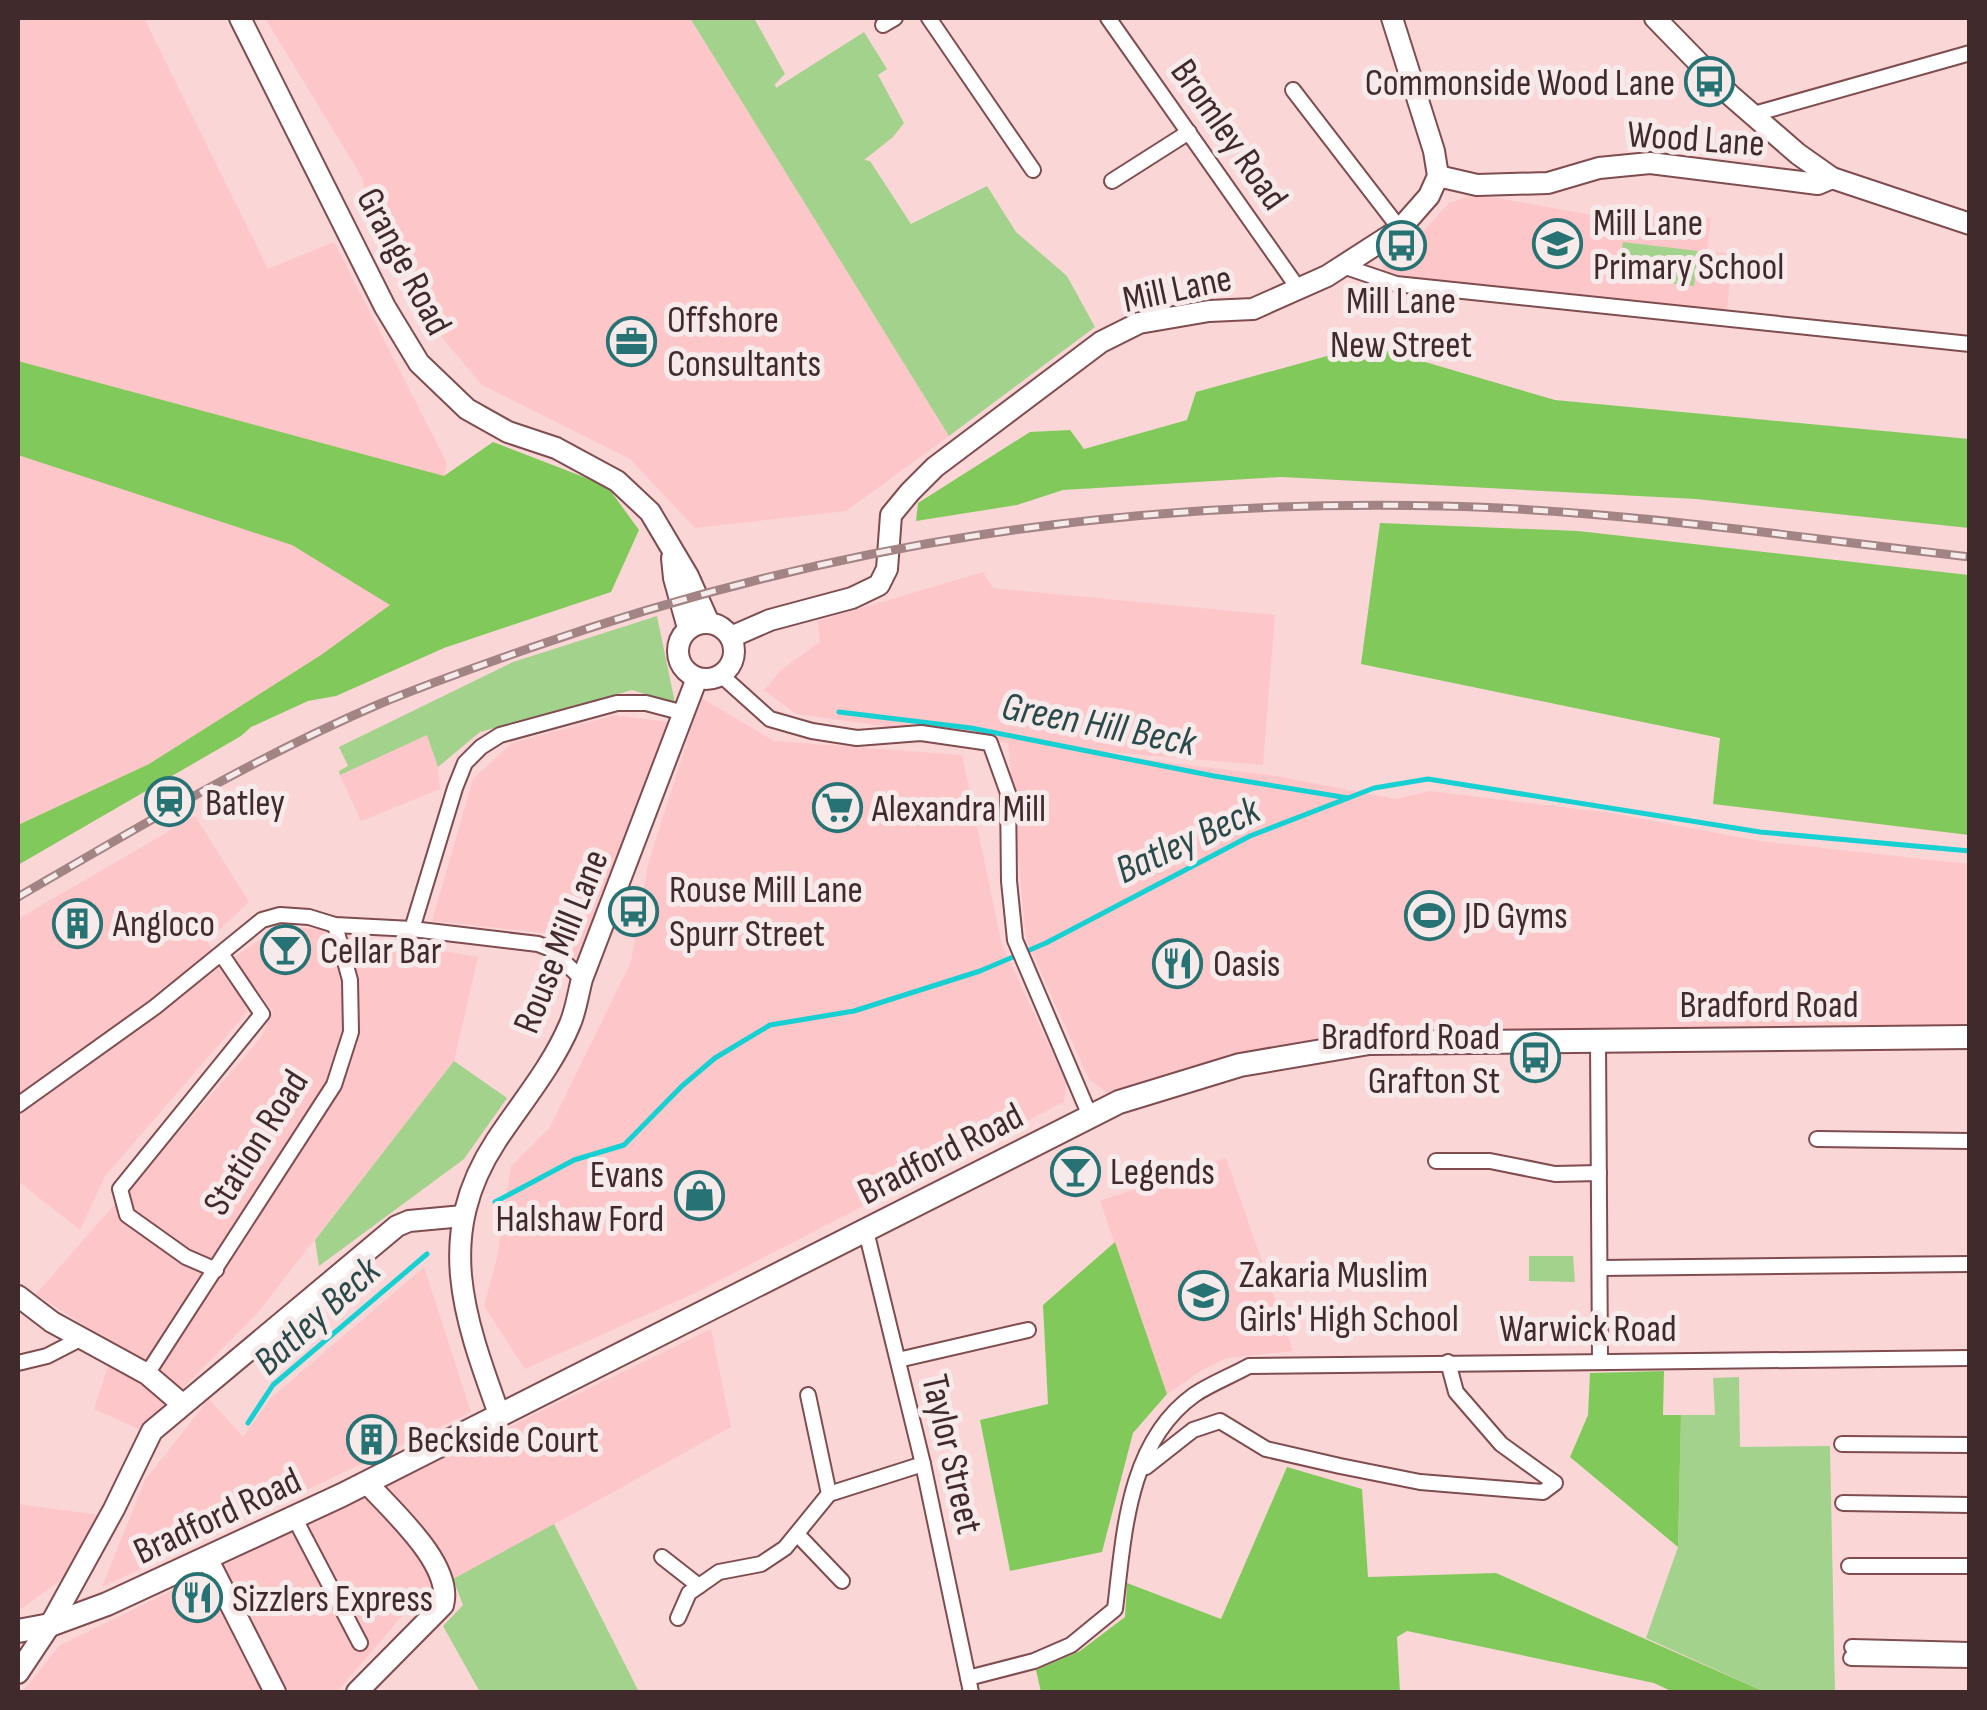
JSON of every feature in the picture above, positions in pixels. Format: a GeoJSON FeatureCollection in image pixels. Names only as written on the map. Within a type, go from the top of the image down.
{"type":"FeatureCollection","features":[{"type":"Feature","properties":{"kind":"main road","name":"Grange Road"},"geometry":{"type":"LineString","coordinates":[[240,18],[385,307],[419,363],[467,409],[508,432],[556,448],[617,481],[650,512],[670,545],[674,578],[699,626]]}},
{"type":"Feature","properties":{"kind":"main road"},"geometry":{"type":"LineString","coordinates":[[1392,18],[1434,151],[1438,176]]}},
{"type":"Feature","properties":{"kind":"main road"},"geometry":{"type":"LineString","coordinates":[[1655,18],[1730,96],[1832,178],[1970,224]]}},
{"type":"Feature","properties":{"kind":"main road","name":"Wood Lane"},"geometry":{"type":"LineString","coordinates":[[1438,176],[1497,186],[1548,183],[1600,168],[1650,162],[1818,184],[1832,178]]}},
{"type":"Feature","properties":{"kind":"main road","name":"Mill Lane"},"geometry":{"type":"LineString","coordinates":[[730,637],[770,620],[852,598],[878,586],[888,569],[891,516],[910,492],[935,467],[1101,342],[1140,323],[1253,308],[1343,266],[1400,229],[1428,196],[1438,176]]}},
{"type":"Feature","properties":{"kind":"main road"},"geometry":{"type":"LineString","coordinates":[[699,626],[725,630],[734,645],[732,662],[714,678],[696,678],[679,660],[679,642],[699,626]]}},
{"type":"Feature","properties":{"kind":"main road","name":"Rouse Mill Lane"},"geometry":{"type":"LineString","coordinates":[[499,1414],[463,1308],[463,1216],[474,1180],[487,1156],[546,1068],[570,1022],[582,979],[696,678]]}},
{"type":"Feature","properties":{"kind":"main road","name":"Bradford Road"},"geometry":{"type":"LineString","coordinates":[[18,1631],[107,1604],[367,1483],[1119,1102],[1240,1065],[1350,1046],[1970,1037]]}},
{"type":"Feature","properties":{"kind":"main road"},"geometry":{"type":"LineString","coordinates":[[18,1673],[114,1509],[152,1431],[397,1226],[409,1221],[463,1216]]}},
{"type":"Feature","properties":{"kind":"main road"},"geometry":{"type":"LineString","coordinates":[[18,1296],[80,1339],[147,1374],[182,1404]]}},
{"type":"Feature","properties":{"kind":"main road"},"geometry":{"type":"LineString","coordinates":[[357,1692],[443,1605],[447,1592],[430,1555],[367,1483]]}},
{"type":"Feature","properties":{"kind":"main road"},"geometry":{"type":"LineString","coordinates":[[207,1558],[275,1692]]}},
{"type":"Feature","properties":{"kind":"street"},"geometry":{"type":"LineString","coordinates":[[929,18],[1032,170]]}},
{"type":"Feature","properties":{"kind":"street","name":"Bromley Road"},"geometry":{"type":"LineString","coordinates":[[1108,18],[1298,288]]}},
{"type":"Feature","properties":{"kind":"street"},"geometry":{"type":"LineString","coordinates":[[1754,114],[1970,53]]}},
{"type":"Feature","properties":{"kind":"street"},"geometry":{"type":"LineString","coordinates":[[1293,90],[1400,229]]}},
{"type":"Feature","properties":{"kind":"street"},"geometry":{"type":"LineString","coordinates":[[1112,181],[1189,132]]}},
{"type":"Feature","properties":{"kind":"street"},"geometry":{"type":"LineString","coordinates":[[1343,266],[1396,284],[1970,344]]}},
{"type":"Feature","properties":{"kind":"street"},"geometry":{"type":"LineString","coordinates":[[721,675],[770,719],[812,732],[858,738],[921,733],[990,743],[1008,793],[1009,881],[1015,940],[1090,1116]]}},
{"type":"Feature","properties":{"kind":"street"},"geometry":{"type":"LineString","coordinates":[[412,928],[455,788],[465,764],[480,747],[516,730],[617,703],[630,701],[684,714]]}},
{"type":"Feature","properties":{"kind":"street"},"geometry":{"type":"LineString","coordinates":[[18,1105],[155,1008],[262,920],[280,915],[309,917],[335,926],[412,928],[538,944],[551,949],[582,979]]}},
{"type":"Feature","properties":{"kind":"street","name":"Station Road"},"geometry":{"type":"LineString","coordinates":[[147,1374],[334,1085],[350,1032],[350,980],[335,926]]}},
{"type":"Feature","properties":{"kind":"street"},"geometry":{"type":"LineString","coordinates":[[216,1270],[186,1257],[126,1214],[120,1188],[262,1014],[222,956]]}},
{"type":"Feature","properties":{"kind":"street"},"geometry":{"type":"LineString","coordinates":[[1598,1040],[1600,1361]]}},
{"type":"Feature","properties":{"kind":"street"},"geometry":{"type":"LineString","coordinates":[[1817,1139],[1970,1140]]}},
{"type":"Feature","properties":{"kind":"street"},"geometry":{"type":"LineString","coordinates":[[1436,1160],[1490,1160],[1555,1174],[1600,1174]]}},
{"type":"Feature","properties":{"kind":"street","name":"Taylor Street"},"geometry":{"type":"LineString","coordinates":[[866,1230],[924,1464],[969,1685]]}},
{"type":"Feature","properties":{"kind":"street"},"geometry":{"type":"LineString","coordinates":[[1600,1268],[1970,1264]]}},
{"type":"Feature","properties":{"kind":"street"},"geometry":{"type":"LineString","coordinates":[[898,1360],[1028,1330]]}},
{"type":"Feature","properties":{"kind":"street"},"geometry":{"type":"LineString","coordinates":[[18,1363],[47,1356],[80,1339]]}},
{"type":"Feature","properties":{"kind":"street","name":"Warwick Road"},"geometry":{"type":"LineString","coordinates":[[969,1685],[1071,1645],[1115,1609],[1127,1505],[1158,1433],[1192,1396],[1249,1366],[1970,1358]]}},
{"type":"Feature","properties":{"kind":"street"},"geometry":{"type":"LineString","coordinates":[[1141,1470],[1193,1430],[1220,1422],[1266,1449],[1420,1482],[1543,1492],[1555,1483],[1501,1444],[1456,1392],[1448,1362]]}},
{"type":"Feature","properties":{"kind":"street"},"geometry":{"type":"LineString","coordinates":[[808,1395],[829,1494]]}},
{"type":"Feature","properties":{"kind":"street"},"geometry":{"type":"LineString","coordinates":[[1842,1444],[1970,1445]]}},
{"type":"Feature","properties":{"kind":"street"},"geometry":{"type":"LineString","coordinates":[[678,1618],[689,1593],[719,1572],[761,1564],[798,1534],[829,1494],[924,1464]]}},
{"type":"Feature","properties":{"kind":"street"},"geometry":{"type":"LineString","coordinates":[[1843,1504],[1970,1505]]}},
{"type":"Feature","properties":{"kind":"street"},"geometry":{"type":"LineString","coordinates":[[294,1517],[360,1643]]}},
{"type":"Feature","properties":{"kind":"street"},"geometry":{"type":"LineString","coordinates":[[798,1534],[842,1581]]}},
{"type":"Feature","properties":{"kind":"street"},"geometry":{"type":"LineString","coordinates":[[662,1557],[699,1586]]}},
{"type":"Feature","properties":{"kind":"street"},"geometry":{"type":"LineString","coordinates":[[1849,1566],[1970,1566]]}},
{"type":"Feature","properties":{"kind":"street"},"geometry":{"type":"LineString","coordinates":[[1970,1650],[1852,1653],[1970,1660]]}},
{"type":"Feature","properties":{"kind":"shaded area"},"geometry":{"type":"Polygon","coordinates":[[[18,18],[144,18],[268,269],[334,242],[447,463],[421,583],[321,655],[149,764],[18,825],[18,18]]]}},
{"type":"Feature","properties":{"kind":"shaded area"},"geometry":{"type":"Polygon","coordinates":[[[265,18],[690,18],[949,436],[846,511],[695,528],[630,459],[482,385],[412,302],[367,210],[363,179],[265,18]]]}},
{"type":"Feature","properties":{"kind":"shaded area","name":"Mill Lane Primary School"},"geometry":{"type":"Polygon","coordinates":[[[1476,194],[1591,215],[1711,218],[1707,252],[1732,253],[1727,311],[1396,277],[1383,272],[1384,263],[1419,236],[1449,203],[1476,194]]]}},
{"type":"Feature","properties":{"kind":"shaded area"},"geometry":{"type":"Polygon","coordinates":[[[983,572],[993,588],[1275,615],[1263,765],[1047,747],[1276,776],[1396,799],[1430,791],[1611,813],[1760,841],[1969,864],[1969,1037],[1531,1042],[1240,1065],[1119,1102],[1089,1079],[1026,939],[1008,743],[796,714],[764,690],[782,669],[820,642],[818,621],[983,572]]]}},
{"type":"Feature","properties":{"kind":"shaded area"},"geometry":{"type":"Polygon","coordinates":[[[701,698],[774,741],[962,755],[1002,945],[1066,1082],[1064,1102],[697,1292],[525,1369],[484,1306],[497,1258],[511,1166],[550,1127],[631,962],[648,864],[701,698]]]}},
{"type":"Feature","properties":{"kind":"shaded area"},"geometry":{"type":"Polygon","coordinates":[[[615,715],[668,722],[580,963],[555,934],[432,921],[473,779],[512,743],[615,715]]]}},
{"type":"Feature","properties":{"kind":"shaded area"},"geometry":{"type":"Polygon","coordinates":[[[428,734],[440,789],[361,821],[340,775],[428,734]]]}},
{"type":"Feature","properties":{"kind":"shaded area"},"geometry":{"type":"Polygon","coordinates":[[[195,816],[249,902],[207,941],[248,1011],[105,1176],[80,1230],[18,1181],[18,919],[195,816]]]}},
{"type":"Feature","properties":{"kind":"shaded area"},"geometry":{"type":"Polygon","coordinates":[[[279,927],[320,929],[478,957],[454,1061],[255,1316],[141,1430],[94,1409],[115,1345],[36,1294],[261,1038],[273,1011],[233,958],[279,927]]]}},
{"type":"Feature","properties":{"kind":"shaded area","name":"Zakaria Muslim Girls' High School"},"geometry":{"type":"Polygon","coordinates":[[[1226,1158],[1293,1351],[1227,1358],[1167,1394],[1100,1201],[1226,1158]]]}},
{"type":"Feature","properties":{"kind":"shaded area"},"geometry":{"type":"Polygon","coordinates":[[[424,1267],[471,1412],[102,1587],[145,1480],[209,1399],[243,1437],[271,1398],[424,1267]]]}},
{"type":"Feature","properties":{"kind":"shaded area"},"geometry":{"type":"Polygon","coordinates":[[[711,1329],[731,1427],[415,1601],[337,1692],[22,1692],[60,1645],[711,1329]]]}},
{"type":"Feature","properties":{"kind":"shaded area"},"geometry":{"type":"Polygon","coordinates":[[[18,1504],[99,1515],[69,1574],[18,1611],[18,1504]]]}},
{"type":"Feature","properties":{"kind":"green space"},"geometry":{"type":"Polygon","coordinates":[[[690,18],[754,18],[785,74],[775,84],[776,88],[864,32],[887,69],[878,75],[904,123],[864,160],[870,161],[911,224],[987,186],[1016,232],[1067,276],[1095,327],[949,436],[690,18]]]}},
{"type":"Feature","properties":{"kind":"green space"},"geometry":{"type":"Polygon","coordinates":[[[1623,242],[1698,251],[1694,286],[1619,277],[1623,242]]]}},
{"type":"Feature","properties":{"kind":"green space"},"geometry":{"type":"Polygon","coordinates":[[[1367,345],[1555,400],[1969,439],[1969,528],[1696,499],[1281,477],[1063,490],[1017,505],[916,521],[918,503],[1030,432],[1070,430],[1084,449],[1187,420],[1196,392],[1367,345]]]}},
{"type":"Feature","properties":{"kind":"green space"},"geometry":{"type":"Polygon","coordinates":[[[18,361],[444,476],[493,442],[607,486],[639,530],[611,592],[444,648],[336,696],[308,701],[251,727],[18,865],[18,825],[149,764],[321,655],[390,605],[292,545],[18,455],[18,361]]]}},
{"type":"Feature","properties":{"kind":"green space"},"geometry":{"type":"Polygon","coordinates":[[[1380,523],[1578,531],[1969,575],[1969,835],[1713,804],[1720,738],[1361,664],[1380,523]]]}},
{"type":"Feature","properties":{"kind":"green space"},"geometry":{"type":"Polygon","coordinates":[[[657,616],[675,703],[632,690],[480,732],[438,767],[427,735],[340,775],[339,771],[348,766],[339,747],[513,662],[657,616]]]}},
{"type":"Feature","properties":{"kind":"green space"},"geometry":{"type":"Polygon","coordinates":[[[454,1061],[507,1098],[464,1159],[319,1266],[315,1240],[454,1061]]]}},
{"type":"Feature","properties":{"kind":"green space"},"geometry":{"type":"Polygon","coordinates":[[[1115,1242],[1167,1394],[1133,1433],[1102,1552],[1010,1571],[980,1420],[1048,1404],[1043,1305],[1115,1242]]]}},
{"type":"Feature","properties":{"kind":"green space"},"geometry":{"type":"Polygon","coordinates":[[[1529,1256],[1573,1256],[1575,1282],[1529,1281],[1529,1256]]]}},
{"type":"Feature","properties":{"kind":"green space"},"geometry":{"type":"Polygon","coordinates":[[[1664,1371],[1663,1415],[1681,1415],[1678,1547],[1570,1457],[1588,1415],[1590,1373],[1664,1371]]]}},
{"type":"Feature","properties":{"kind":"green space"},"geometry":{"type":"Polygon","coordinates":[[[1739,1377],[1740,1447],[1830,1446],[1835,1692],[1765,1692],[1646,1638],[1678,1547],[1681,1415],[1715,1415],[1713,1378],[1739,1377]]]}},
{"type":"Feature","properties":{"kind":"green space"},"geometry":{"type":"Polygon","coordinates":[[[1287,1467],[1362,1489],[1368,1577],[1496,1573],[1765,1692],[1673,1692],[1654,1683],[1407,1631],[1397,1637],[1400,1692],[1041,1692],[1036,1670],[1080,1651],[1125,1617],[1127,1583],[1221,1619],[1287,1467]]]}},
{"type":"Feature","properties":{"kind":"green space"},"geometry":{"type":"Polygon","coordinates":[[[554,1524],[639,1692],[480,1692],[443,1626],[463,1605],[453,1579],[554,1524]]]}},
{"type":"Feature","properties":{"kind":"waterway","name":"Green Hill Beck"},"geometry":{"type":"LineString","coordinates":[[839,712],[971,728],[1348,798]]}},
{"type":"Feature","properties":{"kind":"waterway","name":"Batley Beck"},"geometry":{"type":"LineString","coordinates":[[495,1202],[574,1160],[624,1145],[715,1058],[770,1025],[854,1011],[980,971],[1046,943],[1250,836],[1374,788],[1428,779],[1760,832],[1970,851]]}},
{"type":"Feature","properties":{"kind":"waterway","name":"Batley Beck"},"geometry":{"type":"LineString","coordinates":[[248,1423],[273,1385],[427,1254]]}},
{"type":"Feature","properties":{"kind":"railway"},"geometry":{"type":"LineString","coordinates":[[18,897],[239,772],[330,726],[434,682],[643,611],[867,555],[979,535],[1207,510],[1442,506],[1640,519],[1970,557]]}},
{"type":"Feature","properties":{"kind":"place","name":"Commonside Wood Lane"},"geometry":{"type":"Point","coordinates":[1710,82]}},
{"type":"Feature","properties":{"kind":"place","name":"Mill Lane Primary School"},"geometry":{"type":"Point","coordinates":[1558,244]}},
{"type":"Feature","properties":{"kind":"place","name":"Mill Lane New Street"},"geometry":{"type":"Point","coordinates":[1401,246]}},
{"type":"Feature","properties":{"kind":"place","name":"Offshore Consultants"},"geometry":{"type":"Point","coordinates":[632,341]}},
{"type":"Feature","properties":{"kind":"place","name":"Batley"},"geometry":{"type":"Point","coordinates":[170,802]}},
{"type":"Feature","properties":{"kind":"place","name":"Alexandra Mill"},"geometry":{"type":"Point","coordinates":[837,808]}},
{"type":"Feature","properties":{"kind":"place","name":"Rouse Mill Lane Spurr Street"},"geometry":{"type":"Point","coordinates":[634,911]}},
{"type":"Feature","properties":{"kind":"place","name":"JD Gyms"},"geometry":{"type":"Point","coordinates":[1429,915]}},
{"type":"Feature","properties":{"kind":"place","name":"Angloco"},"geometry":{"type":"Point","coordinates":[78,923]}},
{"type":"Feature","properties":{"kind":"place","name":"Cellar Bar"},"geometry":{"type":"Point","coordinates":[285,950]}},
{"type":"Feature","properties":{"kind":"place","name":"Oasis"},"geometry":{"type":"Point","coordinates":[1178,963]}},
{"type":"Feature","properties":{"kind":"place","name":"Bradford Road Grafton St"},"geometry":{"type":"Point","coordinates":[1535,1058]}},
{"type":"Feature","properties":{"kind":"place","name":"Legends"},"geometry":{"type":"Point","coordinates":[1075,1171]}},
{"type":"Feature","properties":{"kind":"place","name":"Evans Halshaw Ford"},"geometry":{"type":"Point","coordinates":[699,1196]}},
{"type":"Feature","properties":{"kind":"place","name":"Zakaria Muslim Girls' High School"},"geometry":{"type":"Point","coordinates":[1204,1296]}},
{"type":"Feature","properties":{"kind":"place","name":"Beckside Court"},"geometry":{"type":"Point","coordinates":[372,1439]}},
{"type":"Feature","properties":{"kind":"place","name":"Sizzlers Express"},"geometry":{"type":"Point","coordinates":[197,1598]}}]}
